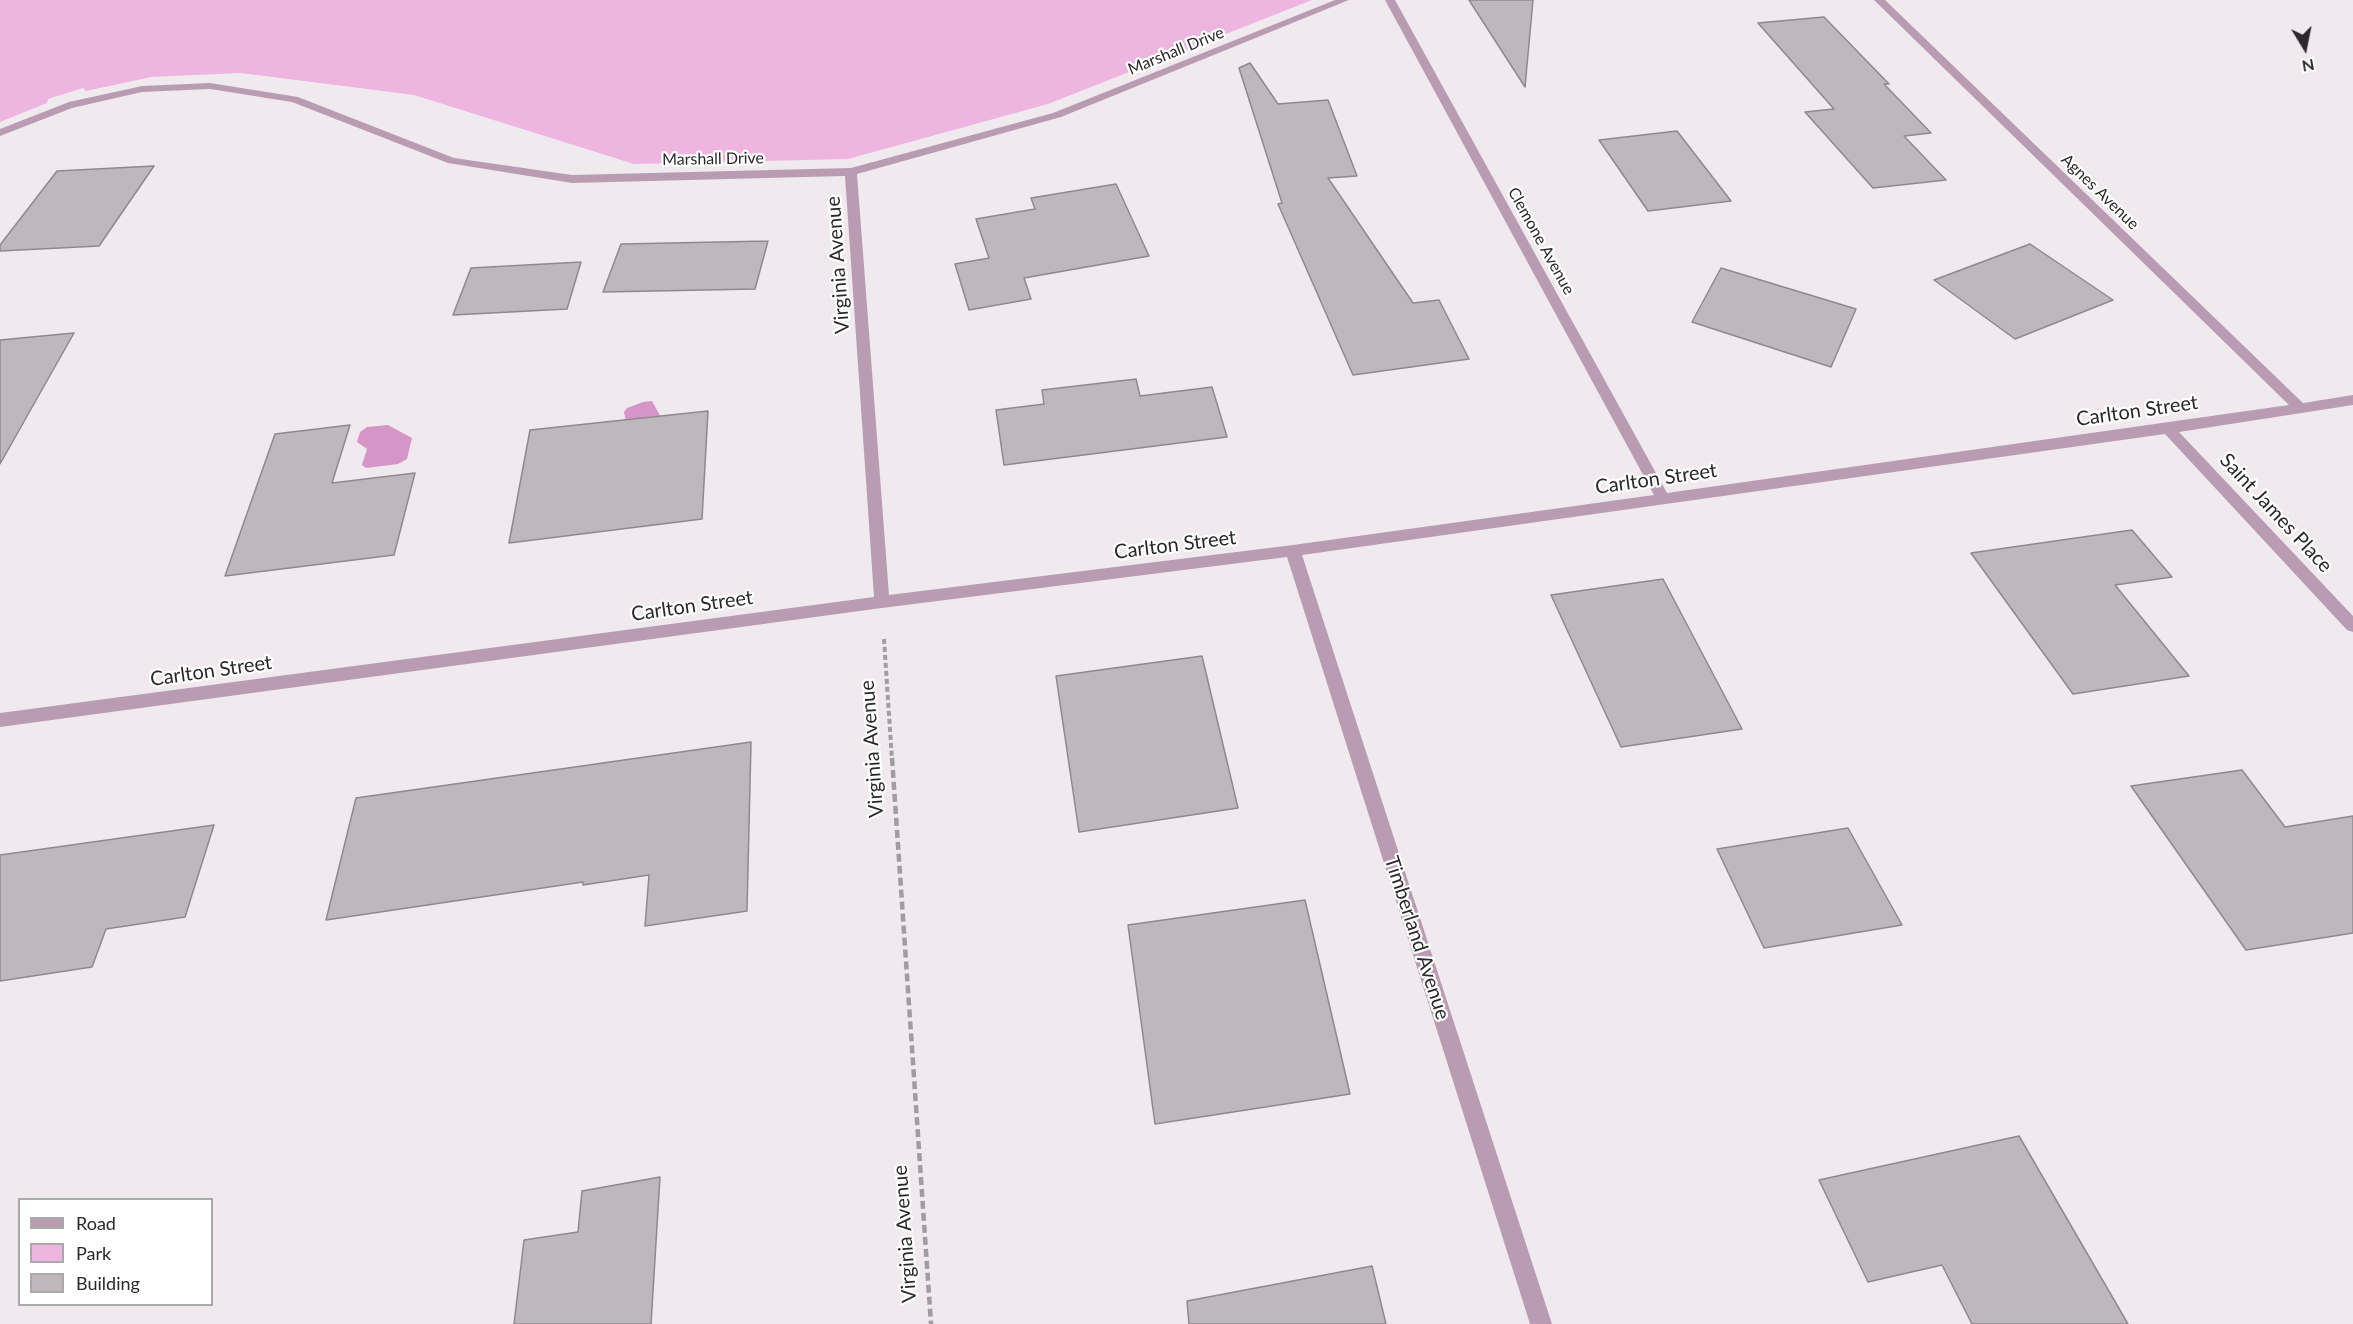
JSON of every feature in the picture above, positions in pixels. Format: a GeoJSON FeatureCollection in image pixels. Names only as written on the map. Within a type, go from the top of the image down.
{"type":"FeatureCollection","features":[{"type":"Feature","properties":{"kind":"street","name":"Marshall Drive"},"geometry":{"type":"LineString","coordinates":[[0,134],[69,105],[142,89],[210,86],[294,99],[452,161],[572,179],[851,172],[1057,115],[1344,0]]}},
{"type":"Feature","properties":{"kind":"street","name":"Clemone Avenue"},"geometry":{"type":"LineString","coordinates":[[1390,0],[1663,499]]}},
{"type":"Feature","properties":{"kind":"street","name":"Agnes Avenue"},"geometry":{"type":"LineString","coordinates":[[1879,0],[2298,407]]}},
{"type":"Feature","properties":{"kind":"street","name":"Virginia Avenue"},"geometry":{"type":"LineString","coordinates":[[851,172],[882,602]]}},
{"type":"Feature","properties":{"kind":"street","name":"Carlton Street"},"geometry":{"type":"LineString","coordinates":[[0,720],[882,602],[1293,551],[2168,429],[2353,400]]}},
{"type":"Feature","properties":{"kind":"street","name":"Saint James Place"},"geometry":{"type":"LineString","coordinates":[[2168,429],[2353,626]]}},
{"type":"Feature","properties":{"kind":"street","name":"Timberland Avenue"},"geometry":{"type":"LineString","coordinates":[[1293,551],[1541,1324]]}},
{"type":"Feature","properties":{"kind":"path","name":"Virginia Avenue"},"geometry":{"type":"LineString","coordinates":[[882,602],[931,1324]]}},
{"type":"Feature","properties":{"kind":"green space"},"geometry":{"type":"Polygon","coordinates":[[[0,0],[1312,0],[1048,104],[848,159],[634,164],[414,95],[241,73],[151,77],[86,91],[83,88],[48,99],[47,103],[0,122],[0,0]]]}},
{"type":"Feature","properties":{"kind":"shaded area"},"geometry":{"type":"Polygon","coordinates":[[[652,401],[669,432],[627,427],[624,412],[627,408],[652,401]]]}},
{"type":"Feature","properties":{"kind":"shaded area"},"geometry":{"type":"Polygon","coordinates":[[[388,425],[412,438],[407,459],[398,464],[366,468],[362,465],[367,449],[357,442],[360,432],[367,427],[388,425]]]}},
{"type":"Feature","properties":{"kind":"building"},"geometry":{"type":"Polygon","coordinates":[[[1469,0],[1533,0],[1525,87],[1469,0]]]}},
{"type":"Feature","properties":{"kind":"building"},"geometry":{"type":"Polygon","coordinates":[[[1824,17],[1889,84],[1884,84],[1931,133],[1904,136],[1946,180],[1873,188],[1805,112],[1834,109],[1758,23],[1824,17]]]}},
{"type":"Feature","properties":{"kind":"building"},"geometry":{"type":"Polygon","coordinates":[[[1250,63],[1278,104],[1328,100],[1357,176],[1328,178],[1413,303],[1439,300],[1469,359],[1353,375],[1278,204],[1282,203],[1239,68],[1250,63]]]}},
{"type":"Feature","properties":{"kind":"building"},"geometry":{"type":"Polygon","coordinates":[[[1677,131],[1731,201],[1648,211],[1599,140],[1677,131]]]}},
{"type":"Feature","properties":{"kind":"building"},"geometry":{"type":"Polygon","coordinates":[[[154,166],[99,246],[0,251],[0,245],[57,171],[154,166]]]}},
{"type":"Feature","properties":{"kind":"building"},"geometry":{"type":"Polygon","coordinates":[[[1116,184],[1149,256],[1024,278],[1031,299],[969,310],[955,264],[989,258],[976,219],[1035,209],[1031,198],[1116,184]]]}},
{"type":"Feature","properties":{"kind":"building"},"geometry":{"type":"Polygon","coordinates":[[[768,241],[755,289],[603,292],[621,244],[768,241]]]}},
{"type":"Feature","properties":{"kind":"building"},"geometry":{"type":"Polygon","coordinates":[[[2030,244],[2113,300],[2015,339],[1934,280],[2030,244]]]}},
{"type":"Feature","properties":{"kind":"building"},"geometry":{"type":"Polygon","coordinates":[[[581,262],[567,309],[453,315],[471,268],[581,262]]]}},
{"type":"Feature","properties":{"kind":"building"},"geometry":{"type":"Polygon","coordinates":[[[1721,268],[1856,309],[1831,367],[1692,322],[1721,268]]]}},
{"type":"Feature","properties":{"kind":"building"},"geometry":{"type":"Polygon","coordinates":[[[74,333],[0,464],[0,340],[74,333]]]}},
{"type":"Feature","properties":{"kind":"building"},"geometry":{"type":"Polygon","coordinates":[[[1136,379],[1140,396],[1212,387],[1227,437],[1004,465],[996,410],[1044,404],[1042,390],[1136,379]]]}},
{"type":"Feature","properties":{"kind":"building"},"geometry":{"type":"Polygon","coordinates":[[[708,411],[702,519],[509,543],[530,430],[708,411]]]}},
{"type":"Feature","properties":{"kind":"building"},"geometry":{"type":"Polygon","coordinates":[[[350,425],[332,483],[415,473],[394,555],[225,576],[275,434],[350,425]]]}},
{"type":"Feature","properties":{"kind":"building"},"geometry":{"type":"Polygon","coordinates":[[[2132,530],[2172,577],[2115,585],[2189,676],[2073,694],[1971,553],[2132,530]]]}},
{"type":"Feature","properties":{"kind":"building"},"geometry":{"type":"Polygon","coordinates":[[[1663,579],[1742,729],[1621,747],[1551,595],[1663,579]]]}},
{"type":"Feature","properties":{"kind":"building"},"geometry":{"type":"Polygon","coordinates":[[[1202,656],[1238,808],[1079,832],[1056,676],[1202,656]]]}},
{"type":"Feature","properties":{"kind":"building"},"geometry":{"type":"Polygon","coordinates":[[[751,742],[747,911],[645,926],[649,875],[583,885],[583,882],[326,920],[356,798],[751,742]]]}},
{"type":"Feature","properties":{"kind":"building"},"geometry":{"type":"Polygon","coordinates":[[[2242,770],[2285,827],[2353,816],[2353,933],[2246,950],[2131,786],[2242,770]]]}},
{"type":"Feature","properties":{"kind":"building"},"geometry":{"type":"Polygon","coordinates":[[[214,825],[185,917],[106,929],[92,967],[0,981],[0,855],[214,825]]]}},
{"type":"Feature","properties":{"kind":"building"},"geometry":{"type":"Polygon","coordinates":[[[1848,828],[1902,925],[1764,948],[1717,849],[1848,828]]]}},
{"type":"Feature","properties":{"kind":"building"},"geometry":{"type":"Polygon","coordinates":[[[1305,900],[1350,1094],[1155,1124],[1128,925],[1305,900]]]}},
{"type":"Feature","properties":{"kind":"building"},"geometry":{"type":"Polygon","coordinates":[[[2019,1136],[2128,1324],[1972,1324],[1942,1265],[1868,1282],[1819,1180],[2019,1136]]]}},
{"type":"Feature","properties":{"kind":"building"},"geometry":{"type":"Polygon","coordinates":[[[660,1177],[651,1324],[514,1324],[524,1240],[578,1232],[582,1191],[660,1177]]]}},
{"type":"Feature","properties":{"kind":"building"},"geometry":{"type":"Polygon","coordinates":[[[1372,1266],[1386,1324],[1189,1324],[1187,1301],[1372,1266]]]}}]}
